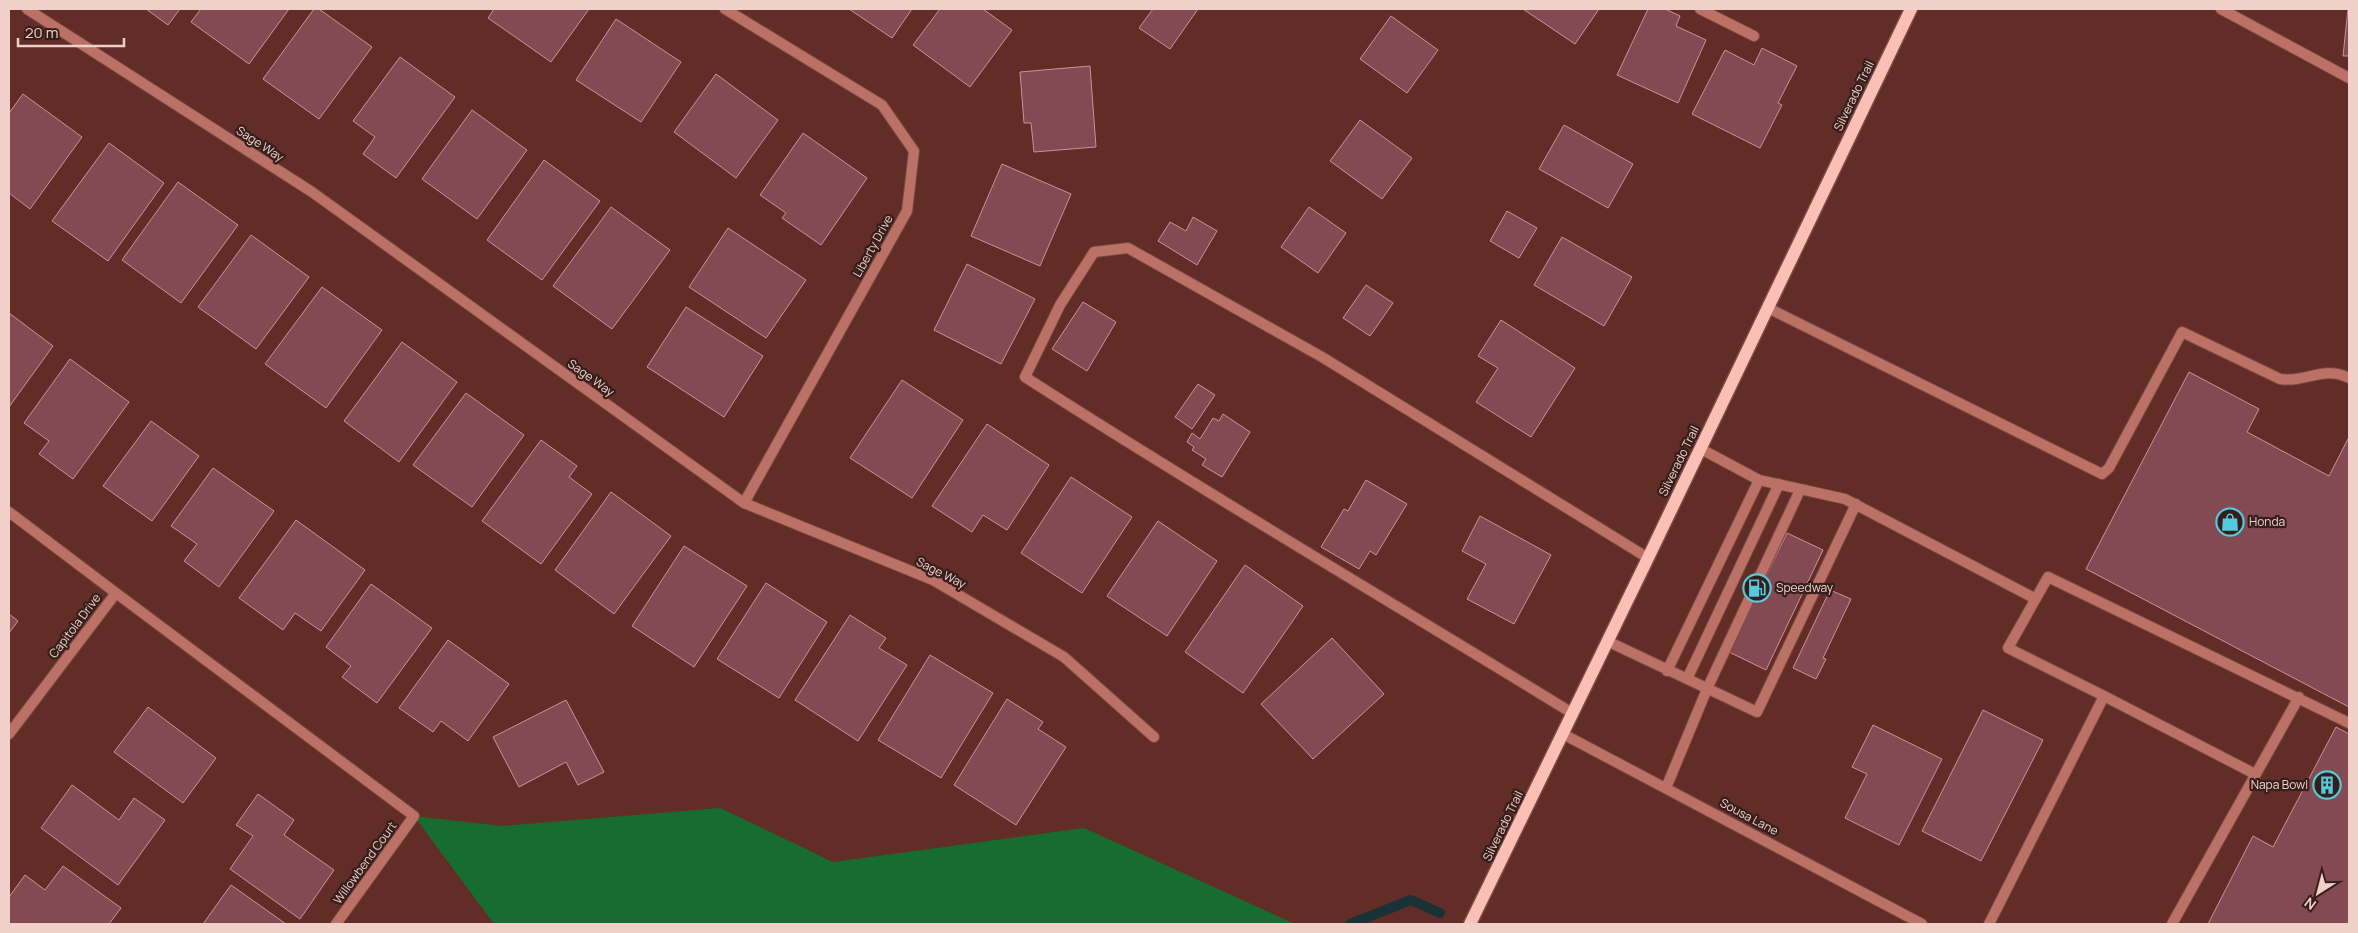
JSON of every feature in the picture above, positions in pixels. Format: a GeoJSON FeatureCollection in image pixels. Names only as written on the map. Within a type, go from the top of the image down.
{"type":"FeatureCollection","features":[{"type":"Feature","properties":{"kind":"main road","name":"Silverado Trail"},"geometry":{"type":"LineString","coordinates":[[1470,924],[1701,449],[1911,9]]}},
{"type":"Feature","properties":{"kind":"street","name":"Sage Way"},"geometry":{"type":"LineString","coordinates":[[27,9],[312,192],[744,503],[933,580],[1064,657],[1154,737]]}},
{"type":"Feature","properties":{"kind":"street","name":"Liberty Drive"},"geometry":{"type":"LineString","coordinates":[[725,9],[882,105],[914,150],[907,212],[744,503]]}},
{"type":"Feature","properties":{"kind":"street"},"geometry":{"type":"LineString","coordinates":[[1700,9],[1754,36]]}},
{"type":"Feature","properties":{"kind":"street"},"geometry":{"type":"LineString","coordinates":[[2221,9],[2349,78]]}},
{"type":"Feature","properties":{"kind":"street"},"geometry":{"type":"LineString","coordinates":[[1572,713],[1372,589],[1131,446],[1025,377],[1056,314],[1094,252],[1128,248],[1322,357],[1648,558]]}},
{"type":"Feature","properties":{"kind":"street"},"geometry":{"type":"LineString","coordinates":[[1768,308],[2102,474],[2109,468],[2182,332],[2280,379],[2292,381],[2325,372],[2338,372],[2349,378]]}},
{"type":"Feature","properties":{"kind":"street"},"geometry":{"type":"LineString","coordinates":[[1701,449],[1759,480],[1845,499],[2034,598]]}},
{"type":"Feature","properties":{"kind":"street"},"geometry":{"type":"LineString","coordinates":[[1667,671],[1759,480]]}},
{"type":"Feature","properties":{"kind":"street"},"geometry":{"type":"LineString","coordinates":[[1687,679],[1779,484]]}},
{"type":"Feature","properties":{"kind":"street"},"geometry":{"type":"LineString","coordinates":[[1666,788],[1707,689],[1800,490]]}},
{"type":"Feature","properties":{"kind":"street"},"geometry":{"type":"LineString","coordinates":[[1607,641],[1757,712],[1856,504]]}},
{"type":"Feature","properties":{"kind":"street","name":"Capitola Drive"},"geometry":{"type":"LineString","coordinates":[[9,512],[116,592],[9,734]]}},
{"type":"Feature","properties":{"kind":"street"},"geometry":{"type":"LineString","coordinates":[[2255,774],[2008,648],[2034,598],[2048,577],[2299,697],[2349,723]]}},
{"type":"Feature","properties":{"kind":"street","name":"Willowbend Court"},"geometry":{"type":"LineString","coordinates":[[116,592],[414,816],[336,924]]}},
{"type":"Feature","properties":{"kind":"street"},"geometry":{"type":"LineString","coordinates":[[1989,924],[2104,696]]}},
{"type":"Feature","properties":{"kind":"street"},"geometry":{"type":"LineString","coordinates":[[2172,924],[2299,697]]}},
{"type":"Feature","properties":{"kind":"street","name":"Sousa Lane"},"geometry":{"type":"LineString","coordinates":[[1563,734],[1922,924]]}},
{"type":"Feature","properties":{"kind":"green space"},"geometry":{"type":"Polygon","coordinates":[[[720,808],[833,862],[1084,828],[1295,924],[494,924],[414,816],[501,826],[720,808]]]}},
{"type":"Feature","properties":{"kind":"building"},"geometry":{"type":"Polygon","coordinates":[[[146,9],[180,9],[168,25],[146,9]]]}},
{"type":"Feature","properties":{"kind":"building"},"geometry":{"type":"Polygon","coordinates":[[[201,9],[289,9],[249,64],[191,22],[201,9]]]}},
{"type":"Feature","properties":{"kind":"building"},"geometry":{"type":"Polygon","coordinates":[[[314,9],[319,9],[372,47],[319,119],[263,79],[314,9]]]}},
{"type":"Feature","properties":{"kind":"building"},"geometry":{"type":"Polygon","coordinates":[[[494,9],[589,9],[551,62],[488,18],[494,9]]]}},
{"type":"Feature","properties":{"kind":"building"},"geometry":{"type":"Polygon","coordinates":[[[849,9],[912,9],[892,38],[849,9]]]}},
{"type":"Feature","properties":{"kind":"building"},"geometry":{"type":"Polygon","coordinates":[[[940,9],[983,9],[1012,30],[970,87],[913,45],[940,9]]]}},
{"type":"Feature","properties":{"kind":"building"},"geometry":{"type":"Polygon","coordinates":[[[1153,9],[1198,9],[1170,49],[1139,28],[1153,9]]]}},
{"type":"Feature","properties":{"kind":"building"},"geometry":{"type":"Polygon","coordinates":[[[1523,9],[1599,9],[1575,44],[1523,9]]]}},
{"type":"Feature","properties":{"kind":"building"},"geometry":{"type":"Polygon","coordinates":[[[1648,9],[1665,9],[1680,16],[1676,26],[1706,40],[1678,103],[1617,75],[1648,9]]]}},
{"type":"Feature","properties":{"kind":"building"},"geometry":{"type":"Polygon","coordinates":[[[2348,9],[2349,56],[2343,56],[2348,9]]]}},
{"type":"Feature","properties":{"kind":"building"},"geometry":{"type":"Polygon","coordinates":[[[1391,16],[1438,50],[1407,93],[1360,59],[1391,16]]]}},
{"type":"Feature","properties":{"kind":"building"},"geometry":{"type":"Polygon","coordinates":[[[616,19],[681,62],[641,122],[576,80],[616,19]]]}},
{"type":"Feature","properties":{"kind":"building"},"geometry":{"type":"Polygon","coordinates":[[[1762,48],[1797,66],[1778,103],[1782,105],[1760,148],[1692,114],[1725,50],[1754,65],[1762,48]]]}},
{"type":"Feature","properties":{"kind":"building"},"geometry":{"type":"Polygon","coordinates":[[[400,57],[455,97],[396,178],[363,154],[375,137],[353,121],[400,57]]]}},
{"type":"Feature","properties":{"kind":"building"},"geometry":{"type":"Polygon","coordinates":[[[1090,66],[1096,147],[1034,152],[1031,123],[1024,123],[1020,72],[1090,66]]]}},
{"type":"Feature","properties":{"kind":"building"},"geometry":{"type":"Polygon","coordinates":[[[716,74],[778,120],[736,178],[674,132],[716,74]]]}},
{"type":"Feature","properties":{"kind":"building"},"geometry":{"type":"Polygon","coordinates":[[[23,94],[82,137],[30,209],[9,193],[9,113],[23,94]]]}},
{"type":"Feature","properties":{"kind":"building"},"geometry":{"type":"Polygon","coordinates":[[[472,110],[527,150],[477,219],[422,179],[472,110]]]}},
{"type":"Feature","properties":{"kind":"building"},"geometry":{"type":"Polygon","coordinates":[[[1360,120],[1412,158],[1382,199],[1330,161],[1360,120]]]}},
{"type":"Feature","properties":{"kind":"building"},"geometry":{"type":"Polygon","coordinates":[[[1564,125],[1633,164],[1608,208],[1539,169],[1564,125]]]}},
{"type":"Feature","properties":{"kind":"building"},"geometry":{"type":"Polygon","coordinates":[[[803,133],[867,178],[821,245],[782,218],[786,213],[760,195],[803,133]]]}},
{"type":"Feature","properties":{"kind":"building"},"geometry":{"type":"Polygon","coordinates":[[[109,143],[164,183],[108,261],[52,221],[109,143]]]}},
{"type":"Feature","properties":{"kind":"building"},"geometry":{"type":"Polygon","coordinates":[[[544,160],[600,201],[542,280],[487,240],[544,160]]]}},
{"type":"Feature","properties":{"kind":"building"},"geometry":{"type":"Polygon","coordinates":[[[1002,164],[1071,194],[1040,266],[971,236],[1002,164]]]}},
{"type":"Feature","properties":{"kind":"building"},"geometry":{"type":"Polygon","coordinates":[[[178,182],[238,225],[181,303],[122,260],[178,182]]]}},
{"type":"Feature","properties":{"kind":"building"},"geometry":{"type":"Polygon","coordinates":[[[611,207],[670,250],[612,329],[553,286],[611,207]]]}},
{"type":"Feature","properties":{"kind":"building"},"geometry":{"type":"Polygon","coordinates":[[[1309,207],[1346,233],[1318,273],[1281,247],[1309,207]]]}},
{"type":"Feature","properties":{"kind":"building"},"geometry":{"type":"Polygon","coordinates":[[[1507,211],[1537,228],[1519,258],[1490,241],[1507,211]]]}},
{"type":"Feature","properties":{"kind":"building"},"geometry":{"type":"Polygon","coordinates":[[[1193,217],[1217,231],[1197,265],[1158,241],[1170,222],[1186,231],[1193,217]]]}},
{"type":"Feature","properties":{"kind":"building"},"geometry":{"type":"Polygon","coordinates":[[[728,228],[806,280],[766,338],[689,287],[728,228]]]}},
{"type":"Feature","properties":{"kind":"building"},"geometry":{"type":"Polygon","coordinates":[[[251,235],[309,277],[256,349],[198,307],[251,235]]]}},
{"type":"Feature","properties":{"kind":"building"},"geometry":{"type":"Polygon","coordinates":[[[1562,237],[1632,277],[1604,326],[1534,285],[1562,237]]]}},
{"type":"Feature","properties":{"kind":"building"},"geometry":{"type":"Polygon","coordinates":[[[967,264],[1035,299],[1001,364],[934,330],[967,264]]]}},
{"type":"Feature","properties":{"kind":"building"},"geometry":{"type":"Polygon","coordinates":[[[1366,285],[1393,303],[1370,336],[1343,318],[1366,285]]]}},
{"type":"Feature","properties":{"kind":"building"},"geometry":{"type":"Polygon","coordinates":[[[322,287],[382,330],[326,408],[265,364],[322,287]]]}},
{"type":"Feature","properties":{"kind":"building"},"geometry":{"type":"Polygon","coordinates":[[[1083,302],[1116,322],[1087,371],[1052,349],[1083,302]]]}},
{"type":"Feature","properties":{"kind":"building"},"geometry":{"type":"Polygon","coordinates":[[[686,307],[763,356],[724,417],[647,367],[686,307]]]}},
{"type":"Feature","properties":{"kind":"building"},"geometry":{"type":"Polygon","coordinates":[[[9,313],[53,346],[9,407],[9,313]]]}},
{"type":"Feature","properties":{"kind":"building"},"geometry":{"type":"Polygon","coordinates":[[[1501,320],[1575,368],[1531,437],[1476,402],[1498,368],[1478,356],[1501,320]]]}},
{"type":"Feature","properties":{"kind":"building"},"geometry":{"type":"Polygon","coordinates":[[[402,342],[457,382],[399,462],[344,421],[402,342]]]}},
{"type":"Feature","properties":{"kind":"building"},"geometry":{"type":"Polygon","coordinates":[[[70,359],[129,402],[73,479],[39,454],[49,441],[24,423],[70,359]]]}},
{"type":"Feature","properties":{"kind":"building","name":"Honda"},"geometry":{"type":"Polygon","coordinates":[[[2189,372],[2259,409],[2247,432],[2329,476],[2349,437],[2349,707],[2086,569],[2189,372]]]}},
{"type":"Feature","properties":{"kind":"building"},"geometry":{"type":"Polygon","coordinates":[[[902,380],[963,420],[912,498],[850,458],[902,380]]]}},
{"type":"Feature","properties":{"kind":"building"},"geometry":{"type":"Polygon","coordinates":[[[1198,384],[1215,395],[1192,429],[1175,417],[1198,384]]]}},
{"type":"Feature","properties":{"kind":"building"},"geometry":{"type":"Polygon","coordinates":[[[466,393],[524,435],[472,507],[413,465],[466,393]]]}},
{"type":"Feature","properties":{"kind":"building"},"geometry":{"type":"Polygon","coordinates":[[[1223,414],[1250,432],[1222,477],[1202,465],[1206,459],[1192,450],[1194,447],[1187,442],[1192,433],[1200,439],[1213,418],[1219,421],[1223,414]]]}},
{"type":"Feature","properties":{"kind":"building"},"geometry":{"type":"Polygon","coordinates":[[[151,421],[199,456],[152,521],[103,486],[151,421]]]}},
{"type":"Feature","properties":{"kind":"building"},"geometry":{"type":"Polygon","coordinates":[[[987,424],[1049,465],[1007,530],[983,515],[972,532],[932,506],[987,424]]]}},
{"type":"Feature","properties":{"kind":"building"},"geometry":{"type":"Polygon","coordinates":[[[541,440],[577,466],[569,477],[592,494],[541,564],[482,521],[541,440]]]}},
{"type":"Feature","properties":{"kind":"building"},"geometry":{"type":"Polygon","coordinates":[[[213,468],[274,511],[219,587],[184,561],[197,544],[171,526],[213,468]]]}},
{"type":"Feature","properties":{"kind":"building"},"geometry":{"type":"Polygon","coordinates":[[[1071,477],[1132,517],[1082,593],[1021,553],[1071,477]]]}},
{"type":"Feature","properties":{"kind":"building"},"geometry":{"type":"Polygon","coordinates":[[[1366,480],[1407,504],[1376,555],[1370,551],[1359,569],[1321,547],[1344,509],[1348,511],[1366,480]]]}},
{"type":"Feature","properties":{"kind":"building"},"geometry":{"type":"Polygon","coordinates":[[[611,492],[671,536],[614,614],[555,570],[611,492]]]}},
{"type":"Feature","properties":{"kind":"building"},"geometry":{"type":"Polygon","coordinates":[[[1480,516],[1551,555],[1514,624],[1467,599],[1486,564],[1462,551],[1480,516]]]}},
{"type":"Feature","properties":{"kind":"building"},"geometry":{"type":"Polygon","coordinates":[[[296,520],[365,570],[321,631],[295,613],[283,630],[239,598],[296,520]]]}},
{"type":"Feature","properties":{"kind":"building"},"geometry":{"type":"Polygon","coordinates":[[[1158,521],[1217,561],[1167,636],[1107,596],[1158,521]]]}},
{"type":"Feature","properties":{"kind":"building"},"geometry":{"type":"Polygon","coordinates":[[[1787,533],[1823,550],[1766,670],[1729,652],[1787,533]]]}},
{"type":"Feature","properties":{"kind":"building"},"geometry":{"type":"Polygon","coordinates":[[[684,546],[747,586],[694,667],[632,626],[684,546]]]}},
{"type":"Feature","properties":{"kind":"building"},"geometry":{"type":"Polygon","coordinates":[[[1245,565],[1303,606],[1243,693],[1185,652],[1245,565]]]}},
{"type":"Feature","properties":{"kind":"building"},"geometry":{"type":"Polygon","coordinates":[[[766,583],[827,622],[779,698],[717,659],[766,583]]]}},
{"type":"Feature","properties":{"kind":"building"},"geometry":{"type":"Polygon","coordinates":[[[371,584],[432,628],[377,703],[342,677],[351,666],[326,647],[371,584]]]}},
{"type":"Feature","properties":{"kind":"building"},"geometry":{"type":"Polygon","coordinates":[[[1830,590],[1851,599],[1823,658],[1826,659],[1816,679],[1793,668],[1830,590]]]}},
{"type":"Feature","properties":{"kind":"building"},"geometry":{"type":"Polygon","coordinates":[[[9,614],[18,621],[9,633],[9,614]]]}},
{"type":"Feature","properties":{"kind":"building"},"geometry":{"type":"Polygon","coordinates":[[[850,615],[886,638],[879,648],[907,665],[858,741],[795,700],[850,615]]]}},
{"type":"Feature","properties":{"kind":"building"},"geometry":{"type":"Polygon","coordinates":[[[1332,638],[1384,694],[1313,759],[1261,704],[1332,638]]]}},
{"type":"Feature","properties":{"kind":"building"},"geometry":{"type":"Polygon","coordinates":[[[448,640],[509,684],[468,741],[441,721],[433,732],[399,708],[448,640]]]}},
{"type":"Feature","properties":{"kind":"building"},"geometry":{"type":"Polygon","coordinates":[[[930,655],[993,693],[941,778],[878,740],[930,655]]]}},
{"type":"Feature","properties":{"kind":"building"},"geometry":{"type":"Polygon","coordinates":[[[1007,699],[1043,722],[1038,729],[1066,747],[1016,825],[954,785],[1007,699]]]}},
{"type":"Feature","properties":{"kind":"building"},"geometry":{"type":"Polygon","coordinates":[[[566,700],[604,772],[578,785],[566,762],[519,787],[493,737],[566,700]]]}},
{"type":"Feature","properties":{"kind":"building"},"geometry":{"type":"Polygon","coordinates":[[[148,707],[216,758],[183,803],[114,752],[148,707]]]}},
{"type":"Feature","properties":{"kind":"building"},"geometry":{"type":"Polygon","coordinates":[[[1983,710],[2043,740],[1981,861],[1922,831],[1983,710]]]}},
{"type":"Feature","properties":{"kind":"building"},"geometry":{"type":"Polygon","coordinates":[[[1873,725],[1942,759],[1899,845],[1845,818],[1867,774],[1852,767],[1873,725]]]}},
{"type":"Feature","properties":{"kind":"building","name":"Napa Bowl"},"geometry":{"type":"Polygon","coordinates":[[[2336,727],[2349,734],[2349,924],[2208,924],[2253,836],[2273,847],[2336,727]]]}},
{"type":"Feature","properties":{"kind":"building"},"geometry":{"type":"Polygon","coordinates":[[[72,785],[119,820],[134,798],[165,820],[118,885],[41,828],[72,785]]]}},
{"type":"Feature","properties":{"kind":"building"},"geometry":{"type":"Polygon","coordinates":[[[258,794],[294,820],[284,835],[334,870],[300,919],[230,869],[253,836],[236,825],[258,794]]]}},
{"type":"Feature","properties":{"kind":"building"},"geometry":{"type":"Polygon","coordinates":[[[63,866],[121,908],[109,924],[9,924],[9,897],[25,875],[45,890],[63,866]]]}},
{"type":"Feature","properties":{"kind":"building"},"geometry":{"type":"Polygon","coordinates":[[[231,885],[286,924],[203,924],[231,885]]]}},
{"type":"Feature","properties":{"kind":"waterway"},"geometry":{"type":"LineString","coordinates":[[1350,924],[1411,900],[1440,913]]}},
{"type":"Feature","properties":{"kind":"place","name":"Honda"},"geometry":{"type":"Point","coordinates":[2230,522]}},
{"type":"Feature","properties":{"kind":"place","name":"Speedway"},"geometry":{"type":"Point","coordinates":[1757,588]}},
{"type":"Feature","properties":{"kind":"place","name":"Napa Bowl"},"geometry":{"type":"Point","coordinates":[2327,785]}}]}
